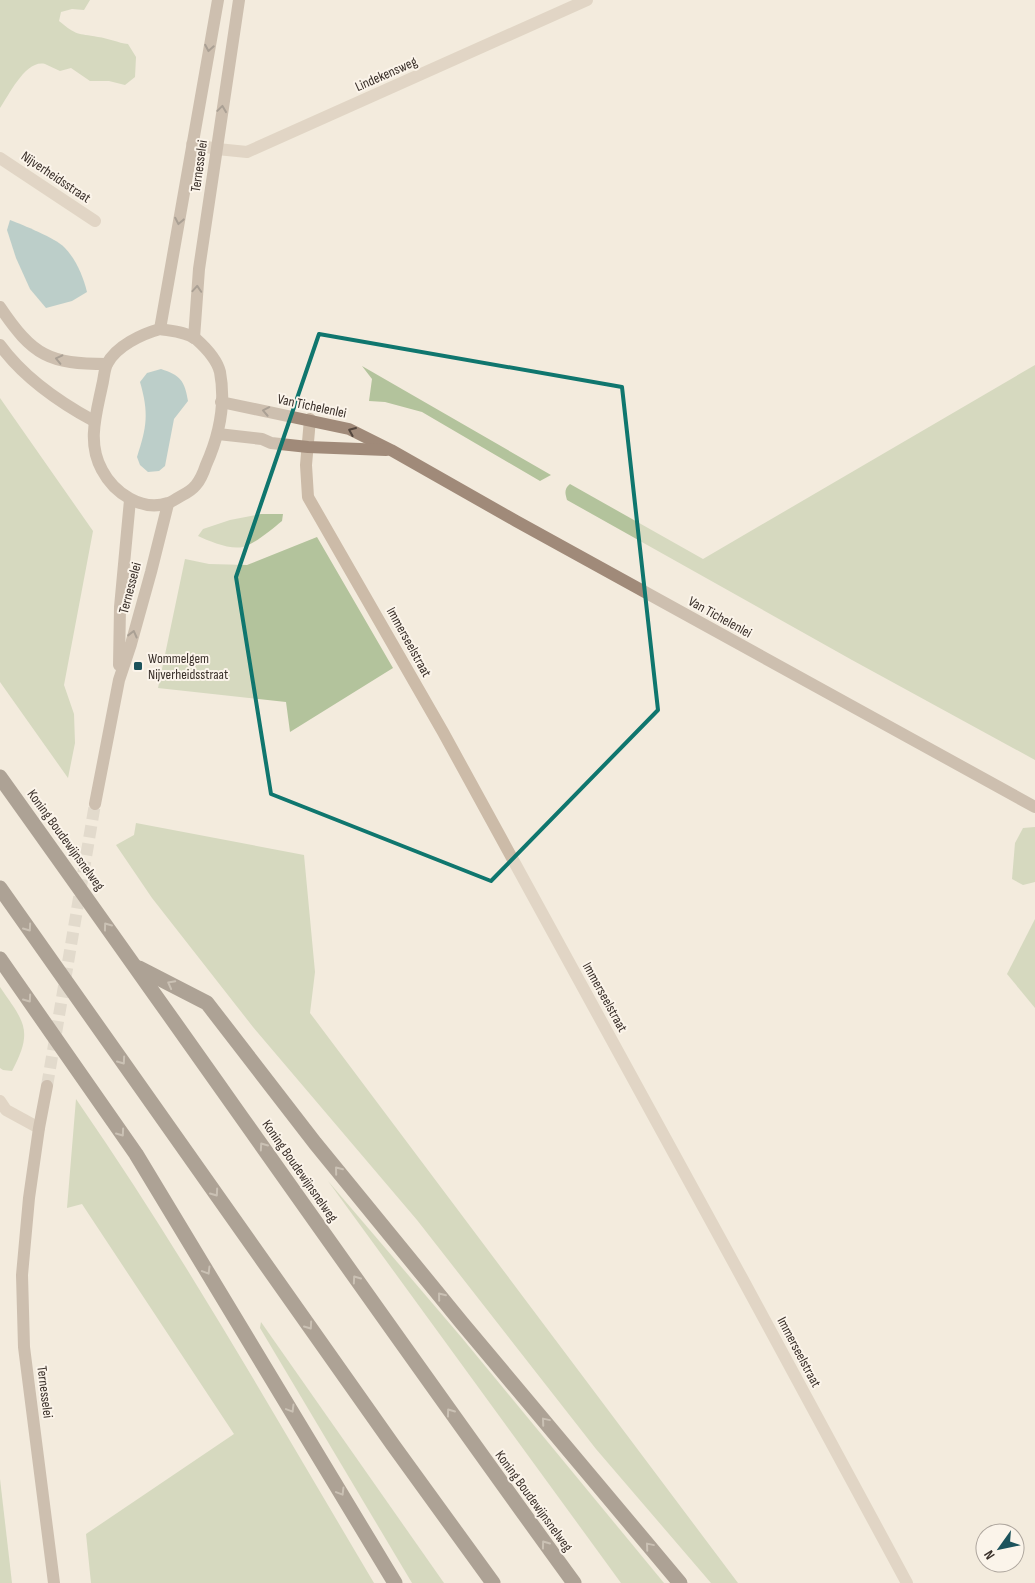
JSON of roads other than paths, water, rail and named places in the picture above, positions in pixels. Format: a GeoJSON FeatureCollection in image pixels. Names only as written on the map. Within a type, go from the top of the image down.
{"type":"FeatureCollection","features":[{"type":"Feature","properties":{"kind":"highway","name":"Koning Boudewijnsnelweg"},"geometry":{"type":"LineString","coordinates":[[0,777],[136,966],[450,1413],[574,1583]]}},
{"type":"Feature","properties":{"kind":"highway"},"geometry":{"type":"LineString","coordinates":[[0,888],[387,1437],[493,1583]]}},
{"type":"Feature","properties":{"kind":"highway"},"geometry":{"type":"LineString","coordinates":[[0,960],[136,1154],[395,1583]]}},
{"type":"Feature","properties":{"kind":"highway"},"geometry":{"type":"LineString","coordinates":[[136,966],[207,1003],[316,1143],[438,1293],[680,1583]]}},
{"type":"Feature","properties":{"kind":"street","name":"Ternesselei"},"geometry":{"type":"LineString","coordinates":[[160,329],[218,0]]}},
{"type":"Feature","properties":{"kind":"street","name":"Ternesselei"},"geometry":{"type":"LineString","coordinates":[[194,338],[199,269],[239,0]]}},
{"type":"Feature","properties":{"kind":"street","name":"Lindekensweg"},"geometry":{"type":"LineString","coordinates":[[192,144],[247,152],[588,0]]}},
{"type":"Feature","properties":{"kind":"street","name":"Nijverheidsstraat"},"geometry":{"type":"LineString","coordinates":[[0,158],[95,221]]}},
{"type":"Feature","properties":{"kind":"street"},"geometry":{"type":"LineString","coordinates":[[0,308],[28,343],[54,360],[107,364]]}},
{"type":"Feature","properties":{"kind":"street"},"geometry":{"type":"LineString","coordinates":[[160,329],[175,331],[194,338],[211,355],[220,371],[221,402],[218,434],[215,444],[197,484],[190,491],[168,504],[148,505],[130,500],[115,487],[102,471],[95,455],[94,421],[107,364],[121,348],[136,338],[160,329]]}},
{"type":"Feature","properties":{"kind":"street"},"geometry":{"type":"LineString","coordinates":[[0,345],[35,382],[73,409],[94,421]]}},
{"type":"Feature","properties":{"kind":"street","name":"Van Tichelenlei"},"geometry":{"type":"LineString","coordinates":[[221,402],[349,428],[1035,807]]}},
{"type":"Feature","properties":{"kind":"street","name":"Immerseelstraat"},"geometry":{"type":"LineString","coordinates":[[310,420],[306,465],[308,497],[452,749],[907,1583]]}},
{"type":"Feature","properties":{"kind":"street","name":"Van Tichelenlei"},"geometry":{"type":"LineString","coordinates":[[218,434],[262,439],[271,443],[308,448],[391,450]]}},
{"type":"Feature","properties":{"kind":"street","name":"Ternesselei"},"geometry":{"type":"LineString","coordinates":[[119,680],[120,606],[130,500]]}},
{"type":"Feature","properties":{"kind":"street","name":"Ternesselei"},"geometry":{"type":"LineString","coordinates":[[95,804],[119,680],[131,644],[168,504]]}},
{"type":"Feature","properties":{"kind":"street","name":"Ternesselei"},"geometry":{"type":"LineString","coordinates":[[47,1086],[29,1198],[22,1284],[24,1348],[54,1583]]}},
{"type":"Feature","properties":{"kind":"street"},"geometry":{"type":"LineString","coordinates":[[0,1101],[6,1110],[39,1128]]}},
{"type":"Feature","properties":{"kind":"water"},"geometry":{"type":"Polygon","coordinates":[[[10,220],[60,243],[72,257],[87,292],[72,301],[46,308],[30,289],[16,258],[7,230],[10,220]]]}},
{"type":"Feature","properties":{"kind":"water"},"geometry":{"type":"Polygon","coordinates":[[[161,369],[177,376],[185,388],[188,401],[174,419],[165,466],[159,471],[148,472],[140,465],[137,457],[146,420],[145,403],[140,382],[147,373],[161,369]]]}},
{"type":"Feature","properties":{"kind":"tunnel"},"geometry":{"type":"LineString","coordinates":[[47,1086],[95,804]]}},
{"type":"Feature","properties":{"kind":"place","name":"Wommelgem Nijverheidsstraat"},"geometry":{"type":"Point","coordinates":[138,666]}}]}
